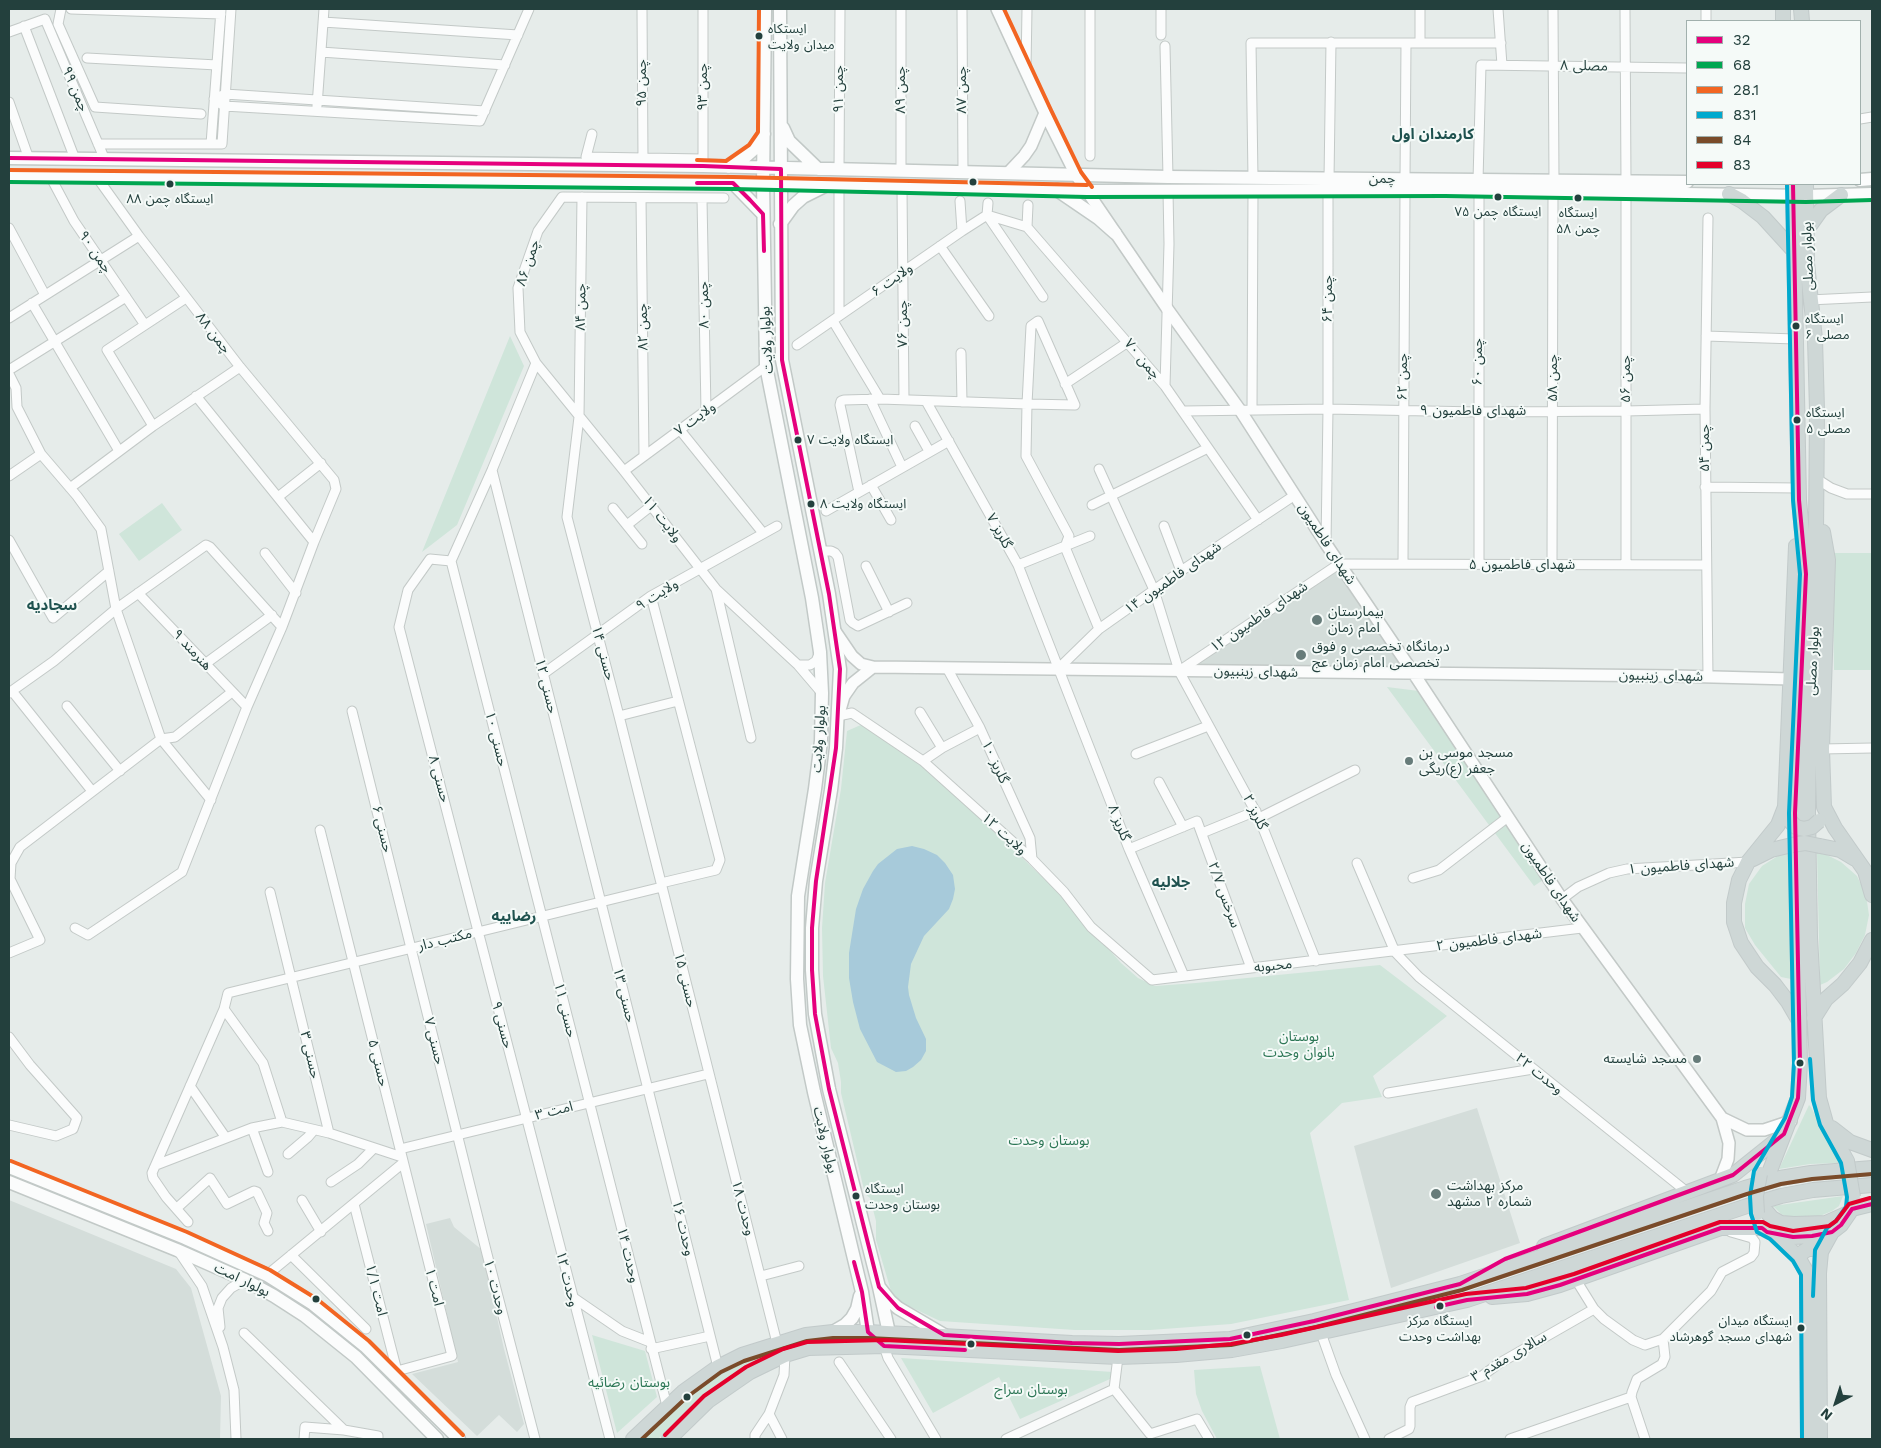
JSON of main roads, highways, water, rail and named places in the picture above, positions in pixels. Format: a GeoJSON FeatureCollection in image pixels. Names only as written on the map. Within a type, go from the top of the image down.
{"type":"FeatureCollection","features":[{"type":"Feature","properties":{"kind":"main road"},"geometry":{"type":"LineString","coordinates":[[763,167],[765,9]]}},
{"type":"Feature","properties":{"kind":"main road"},"geometry":{"type":"LineString","coordinates":[[780,9],[782,169]]}},
{"type":"Feature","properties":{"kind":"main road"},"geometry":{"type":"LineString","coordinates":[[781,122],[790,141],[818,169]]}},
{"type":"Feature","properties":{"kind":"main road"},"geometry":{"type":"LineString","coordinates":[[728,166],[745,157],[754,149],[764,134]]}},
{"type":"Feature","properties":{"kind":"main road","name":"چمن"},"geometry":{"type":"LineString","coordinates":[[9,158],[703,162],[728,166],[782,169],[1008,172],[1168,177],[1253,184],[1626,187],[1728,194],[1800,190],[1841,195],[1872,194]]}},
{"type":"Feature","properties":{"kind":"main road","name":"بولوار ولایت"},"geometry":{"type":"LineString","coordinates":[[763,167],[766,366],[812,598],[820,652],[822,693],[821,741],[798,896],[797,979],[799,1016],[814,1092],[862,1292],[868,1332]]}},
{"type":"Feature","properties":{"kind":"main road","name":"بولوار ولایت"},"geometry":{"type":"LineString","coordinates":[[782,169],[780,224],[782,360],[821,552],[840,669],[831,790],[816,881],[812,928],[812,979],[816,1023],[829,1089],[879,1287],[886,1339]]}},
{"type":"Feature","properties":{"kind":"main road","name":"چمن"},"geometry":{"type":"LineString","coordinates":[[9,176],[733,183],[1087,192],[1168,191],[1253,184]]}},
{"type":"Feature","properties":{"kind":"main road"},"geometry":{"type":"LineString","coordinates":[[1168,177],[1168,191]]}},
{"type":"Feature","properties":{"kind":"main road","name":"چمن"},"geometry":{"type":"LineString","coordinates":[[1626,187],[1686,182]]}},
{"type":"Feature","properties":{"kind":"main road"},"geometry":{"type":"LineString","coordinates":[[733,183],[763,214]]}},
{"type":"Feature","properties":{"kind":"main road"},"geometry":{"type":"LineString","coordinates":[[780,224],[793,206],[803,197],[833,186]]}},
{"type":"Feature","properties":{"kind":"main road"},"geometry":{"type":"LineString","coordinates":[[1056,190],[1098,218],[1115,233]]}},
{"type":"Feature","properties":{"kind":"main road","name":"بولوار مصلی"},"geometry":{"type":"LineString","coordinates":[[1761,1212],[1765,1196],[1764,1174],[1791,1121],[1798,1098],[1807,1021],[1810,937],[1808,814],[1810,730],[1815,657],[1817,410],[1815,339],[1810,300],[1806,231],[1800,190]]}},
{"type":"Feature","properties":{"kind":"main road","name":"بولوار مصلی"},"geometry":{"type":"LineString","coordinates":[[1800,190],[1794,251],[1795,339],[1798,494],[1806,574],[1795,813],[1807,1021],[1819,1098],[1826,1123],[1847,1161],[1853,1203]]}},
{"type":"Feature","properties":{"kind":"main road"},"geometry":{"type":"LineString","coordinates":[[1728,194],[1742,201],[1763,217],[1794,251]]}},
{"type":"Feature","properties":{"kind":"main road"},"geometry":{"type":"LineString","coordinates":[[1806,231],[1821,210],[1841,195]]}},
{"type":"Feature","properties":{"kind":"main road"},"geometry":{"type":"LineString","coordinates":[[1795,339],[1815,339]]}},
{"type":"Feature","properties":{"kind":"main road"},"geometry":{"type":"LineString","coordinates":[[1798,494],[1785,807],[1778,825],[1748,862],[1739,880],[1734,903],[1734,922],[1741,943],[1752,959],[1807,1021],[1860,964],[1872,940]]}},
{"type":"Feature","properties":{"kind":"main road"},"geometry":{"type":"LineString","coordinates":[[1785,807],[1790,821],[1804,829],[1812,827],[1819,822],[1824,807],[1822,749],[1828,560],[1817,500]]}},
{"type":"Feature","properties":{"kind":"main road"},"geometry":{"type":"LineString","coordinates":[[1824,807],[1835,828],[1865,871],[1872,895]]}},
{"type":"Feature","properties":{"kind":"main road"},"geometry":{"type":"LineString","coordinates":[[1748,862],[1771,850],[1805,843],[1840,850],[1858,861]]}},
{"type":"Feature","properties":{"kind":"main road"},"geometry":{"type":"LineString","coordinates":[[1826,1123],[1850,1142],[1872,1150]]}},
{"type":"Feature","properties":{"kind":"main road"},"geometry":{"type":"LineString","coordinates":[[1460,1284],[1505,1259],[1733,1174],[1784,1134]]}},
{"type":"Feature","properties":{"kind":"main road","name":"بولوار امت"},"geometry":{"type":"LineString","coordinates":[[9,1167],[185,1238],[267,1275],[313,1304],[365,1346],[395,1373],[459,1439]]}},
{"type":"Feature","properties":{"kind":"main road"},"geometry":{"type":"LineString","coordinates":[[676,1437],[715,1396],[750,1372],[785,1355],[808,1348],[886,1339],[944,1335],[1119,1344],[1230,1339],[1314,1321],[1460,1284],[1745,1188],[1780,1178],[1811,1173],[1872,1168]]}},
{"type":"Feature","properties":{"kind":"main road","name":"بولوار امت"},"geometry":{"type":"LineString","coordinates":[[9,1182],[177,1250],[245,1280],[274,1296],[306,1316],[356,1357],[437,1439]]}},
{"type":"Feature","properties":{"kind":"main road"},"geometry":{"type":"LineString","coordinates":[[633,1439],[667,1406],[693,1384],[718,1367],[742,1355],[806,1335],[833,1332],[868,1332],[886,1339],[1118,1357],[1176,1355],[1232,1350],[1321,1333],[1467,1300],[1781,1196],[1813,1190],[1872,1185]]}},
{"type":"Feature","properties":{"kind":"main road"},"geometry":{"type":"LineString","coordinates":[[1853,1203],[1872,1204]]}},
{"type":"Feature","properties":{"kind":"main road"},"geometry":{"type":"LineString","coordinates":[[1761,1212],[1781,1223],[1826,1223],[1840,1218],[1853,1203]]}},
{"type":"Feature","properties":{"kind":"main road"},"geometry":{"type":"LineString","coordinates":[[1820,1439],[1819,1273],[1821,1252],[1832,1232],[1841,1225],[1853,1203]]}},
{"type":"Feature","properties":{"kind":"main road"},"geometry":{"type":"LineString","coordinates":[[1761,1212],[1768,1231],[1798,1257],[1807,1273],[1808,1439]]}},
{"type":"Feature","properties":{"kind":"main road"},"geometry":{"type":"LineString","coordinates":[[1467,1300],[1527,1294],[1576,1280],[1721,1228],[1768,1231],[1793,1237],[1832,1232]]}},
{"type":"Feature","properties":{"kind":"main road"},"geometry":{"type":"LineString","coordinates":[[1798,1257],[1808,1249],[1815,1249],[1821,1252]]}},
{"type":"Feature","properties":{"kind":"main road"},"geometry":{"type":"LineString","coordinates":[[833,1332],[846,1325],[852,1318],[862,1292],[865,1295],[871,1296],[878,1291],[879,1287]]}},
{"type":"Feature","properties":{"kind":"main road","name":"بولوار ولایت"},"geometry":{"type":"LineString","coordinates":[[879,1287],[898,1308],[944,1335]]}},
{"type":"Feature","properties":{"kind":"water"},"geometry":{"type":"Polygon","coordinates":[[[912,846],[937,855],[945,863],[953,875],[955,889],[949,909],[924,936],[911,964],[908,987],[909,995],[916,1018],[926,1039],[926,1051],[921,1060],[913,1067],[906,1071],[896,1072],[877,1062],[860,1029],[849,978],[849,953],[856,909],[863,889],[873,871],[878,864],[897,849],[912,846]]]}},
{"type":"Feature","properties":{"kind":"place","name":"ایستکاه میدان ولایت"},"geometry":{"type":"Point","coordinates":[759,36]}},
{"type":"Feature","properties":{"kind":"place","name":"ایستگاه چمن ۸۸"},"geometry":{"type":"Point","coordinates":[170,184]}},
{"type":"Feature","properties":{"kind":"place","name":"ایستگاه چمن ۷۵"},"geometry":{"type":"Point","coordinates":[1498,197]}},
{"type":"Feature","properties":{"kind":"place","name":"ایستگاه چمن ۵۸"},"geometry":{"type":"Point","coordinates":[1578,198]}},
{"type":"Feature","properties":{"kind":"place","name":"ایستگاه مصلی ۶"},"geometry":{"type":"Point","coordinates":[1796,326]}},
{"type":"Feature","properties":{"kind":"place","name":"ایستگاه مصلی ۵"},"geometry":{"type":"Point","coordinates":[1797,420]}},
{"type":"Feature","properties":{"kind":"place","name":"ایستگاه ولایت ۷"},"geometry":{"type":"Point","coordinates":[798,440]}},
{"type":"Feature","properties":{"kind":"place","name":"ایستگاه ولایت ۸"},"geometry":{"type":"Point","coordinates":[811,504]}},
{"type":"Feature","properties":{"kind":"place","name":"بیمارستان امام زمان"},"geometry":{"type":"Point","coordinates":[1317,620]}},
{"type":"Feature","properties":{"kind":"place","name":"درمانگاه تخصصی و فوق تخصصی امام زمان عج"},"geometry":{"type":"Point","coordinates":[1301,655]}},
{"type":"Feature","properties":{"kind":"place","name":"مسجد موسی بن جعفر (ع)ریگی"},"geometry":{"type":"Point","coordinates":[1409,761]}},
{"type":"Feature","properties":{"kind":"place","name":"مسجد شایسته"},"geometry":{"type":"Point","coordinates":[1697,1059]}},
{"type":"Feature","properties":{"kind":"place","name":"مرکز بهداشت شماره ۲ مشهد"},"geometry":{"type":"Point","coordinates":[1436,1194]}},
{"type":"Feature","properties":{"kind":"place","name":"ایستگاه بوستان وحدت"},"geometry":{"type":"Point","coordinates":[856,1196]}},
{"type":"Feature","properties":{"kind":"place","name":"ایستگاه مرکز بهداشت وحدت"},"geometry":{"type":"Point","coordinates":[1440,1306]}},
{"type":"Feature","properties":{"kind":"place","name":"ایستگاه میدان شهدای مسجد گوهرشاد"},"geometry":{"type":"Point","coordinates":[1801,1328]}},
{"type":"Feature","properties":{"kind":"district","name":"کارمندان اول"},"geometry":{"type":"Point","coordinates":[1433,135]}},
{"type":"Feature","properties":{"kind":"district","name":"سجادیه"},"geometry":{"type":"Point","coordinates":[52,606]}},
{"type":"Feature","properties":{"kind":"district","name":"جلالیه"},"geometry":{"type":"Point","coordinates":[1171,883]}},
{"type":"Feature","properties":{"kind":"district","name":"رضاییه"},"geometry":{"type":"Point","coordinates":[514,917]}},
{"type":"Feature","properties":{"kind":"park label","name":"بوستان بانوان وحدت"},"geometry":{"type":"Point","coordinates":[1299,1046]}},
{"type":"Feature","properties":{"kind":"park label","name":"بوستان وحدت"},"geometry":{"type":"Point","coordinates":[1049,1141]}},
{"type":"Feature","properties":{"kind":"park label","name":"بوستان رضائیه"},"geometry":{"type":"Point","coordinates":[629,1383]}},
{"type":"Feature","properties":{"kind":"park label","name":"بوستان سراج"},"geometry":{"type":"Point","coordinates":[1031,1390]}}]}
